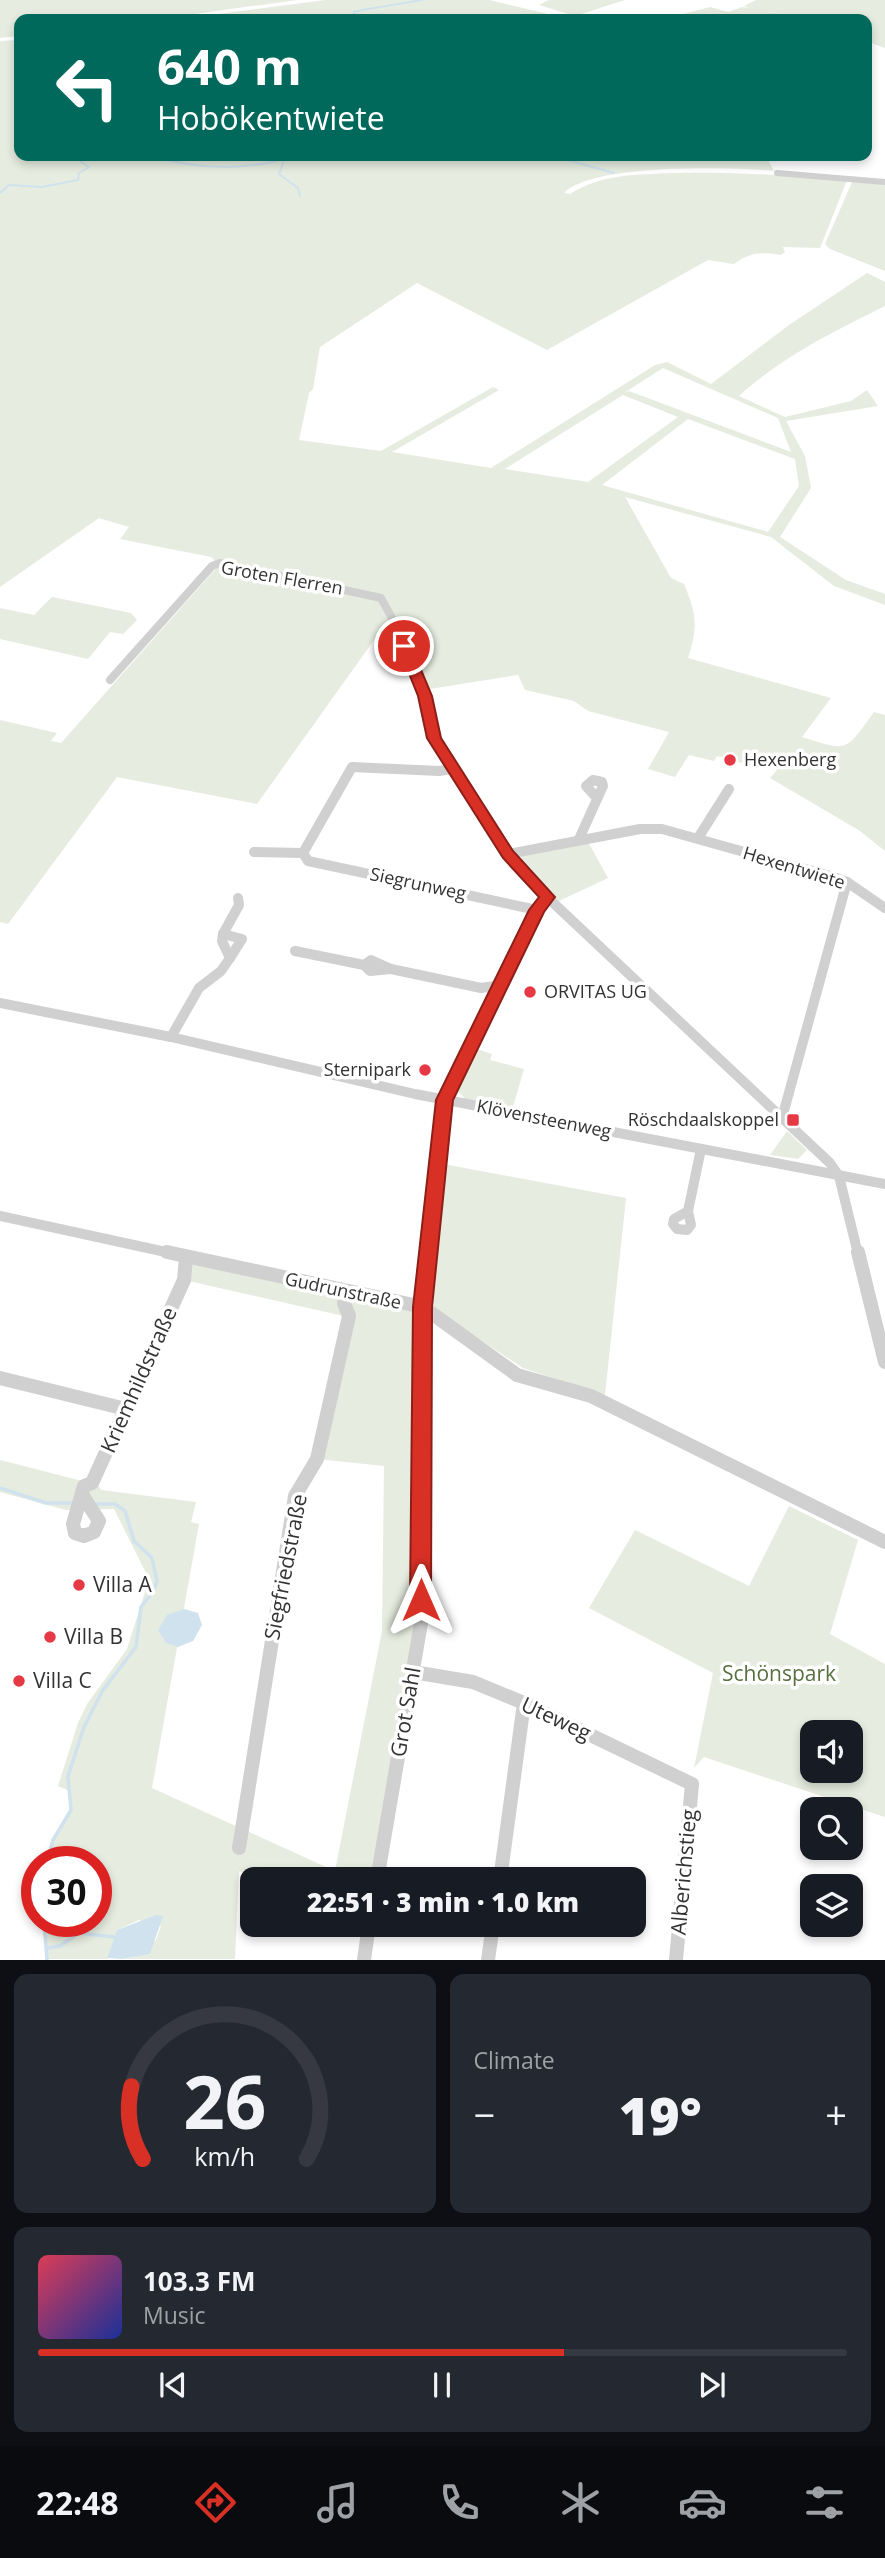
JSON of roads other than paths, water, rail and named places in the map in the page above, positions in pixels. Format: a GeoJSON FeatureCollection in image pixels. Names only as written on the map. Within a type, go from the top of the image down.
{"type":"FeatureCollection","features":[{"type":"Feature","properties":{"kind":"street"},"geometry":{"type":"LineString","coordinates":[[777,173],[885,182]]}},
{"type":"Feature","properties":{"kind":"street","name":"Groten Flerren"},"geometry":{"type":"LineString","coordinates":[[110,680],[212,566],[220,563],[378,595],[394,621],[425,696],[434,738],[452,769]]}},
{"type":"Feature","properties":{"kind":"street"},"geometry":{"type":"LineString","coordinates":[[303,853],[359,754]]}},
{"type":"Feature","properties":{"kind":"street"},"geometry":{"type":"LineString","coordinates":[[352,767],[439,771],[452,769],[508,854],[547,897],[782,1118],[839,1176],[885,1362]]}},
{"type":"Feature","properties":{"kind":"street"},"geometry":{"type":"LineString","coordinates":[[698,838],[729,789]]}},
{"type":"Feature","properties":{"kind":"street"},"geometry":{"type":"LineString","coordinates":[[579,839],[597,798]]}},
{"type":"Feature","properties":{"kind":"street","name":"Hexentwiete"},"geometry":{"type":"LineString","coordinates":[[508,854],[579,839],[654,828],[698,838],[847,882],[885,908]]}},
{"type":"Feature","properties":{"kind":"street","name":"Siegrunweg"},"geometry":{"type":"LineString","coordinates":[[254,852],[303,853],[308,861],[537,910]]}},
{"type":"Feature","properties":{"kind":"street"},"geometry":{"type":"LineString","coordinates":[[782,1118],[847,882]]}},
{"type":"Feature","properties":{"kind":"street","name":"Grot Sahl"},"geometry":{"type":"LineString","coordinates":[[379,1867],[421,1623],[423,1307],[444,1100],[537,910],[547,897]]}},
{"type":"Feature","properties":{"kind":"street"},"geometry":{"type":"LineString","coordinates":[[230,958],[222,941],[239,905],[238,898]]}},
{"type":"Feature","properties":{"kind":"street"},"geometry":{"type":"LineString","coordinates":[[171,1037],[199,988],[221,971],[242,939],[223,934]]}},
{"type":"Feature","properties":{"kind":"street"},"geometry":{"type":"LineString","coordinates":[[295,951],[364,965],[371,960],[391,969],[481,988],[502,985]]}},
{"type":"Feature","properties":{"kind":"street"},"geometry":{"type":"LineString","coordinates":[[481,988],[495,999]]}},
{"type":"Feature","properties":{"kind":"street","name":"Klövensteenweg"},"geometry":{"type":"LineString","coordinates":[[0,1003],[171,1037],[444,1100],[885,1184]]}},
{"type":"Feature","properties":{"kind":"street"},"geometry":{"type":"LineString","coordinates":[[688,1211],[701,1149]]}},
{"type":"Feature","properties":{"kind":"street"},"geometry":{"type":"LineString","coordinates":[[808,1170],[819,1154]]}},
{"type":"Feature","properties":{"kind":"street","name":"Gudrunstraße"},"geometry":{"type":"LineString","coordinates":[[0,1216],[423,1307],[517,1375],[591,1396],[885,1542]]}},
{"type":"Feature","properties":{"kind":"street","name":"Kriemhildstraße"},"geometry":{"type":"LineString","coordinates":[[83,1496],[99,1521],[94,1532],[84,1536],[75,1533],[73,1528],[84,1486],[92,1483],[184,1280],[186,1258]]}},
{"type":"Feature","properties":{"kind":"street","name":"Siegfriedstraße"},"geometry":{"type":"LineString","coordinates":[[239,1848],[295,1496],[317,1459],[349,1317],[344,1303],[346,1292]]}},
{"type":"Feature","properties":{"kind":"street"},"geometry":{"type":"LineString","coordinates":[[0,1378],[126,1409]]}},
{"type":"Feature","properties":{"kind":"street","name":"Uteweg"},"geometry":{"type":"LineString","coordinates":[[413,1672],[473,1682],[524,1703],[692,1784]]}},
{"type":"Feature","properties":{"kind":"street"},"geometry":{"type":"LineString","coordinates":[[502,1867],[524,1703]]}},
{"type":"Feature","properties":{"kind":"street","name":"Alberichstieg"},"geometry":{"type":"LineString","coordinates":[[676,1959],[692,1784]]}},
{"type":"Feature","properties":{"kind":"street"},"geometry":{"type":"LineString","coordinates":[[364,1959],[367,1937]]}},
{"type":"Feature","properties":{"kind":"street"},"geometry":{"type":"LineString","coordinates":[[488,1959],[491,1937]]}},
{"type":"Feature","properties":{"kind":"water"},"geometry":{"type":"Polygon","coordinates":[[[184,1609],[198,1613],[202,1625],[193,1641],[178,1647],[166,1643],[158,1630],[167,1615],[184,1609]]]}},
{"type":"Feature","properties":{"kind":"water"},"geometry":{"type":"Polygon","coordinates":[[[156,1915],[163,1916],[150,1954],[122,1959],[107,1958],[117,1930],[156,1915]]]}},
{"type":"Feature","properties":{"kind":"waterway"},"geometry":{"type":"LineString","coordinates":[[354,14],[362,10],[422,0]]}},
{"type":"Feature","properties":{"kind":"waterway"},"geometry":{"type":"LineString","coordinates":[[0,193],[9,185],[42,187],[78,180],[79,173],[89,167],[80,161]]}},
{"type":"Feature","properties":{"kind":"waterway"},"geometry":{"type":"LineString","coordinates":[[170,161],[224,167],[277,161]]}},
{"type":"Feature","properties":{"kind":"waterway"},"geometry":{"type":"LineString","coordinates":[[284,161],[279,174],[298,188],[300,196]]}},
{"type":"Feature","properties":{"kind":"waterway"},"geometry":{"type":"LineString","coordinates":[[571,161],[614,173]]}},
{"type":"Feature","properties":{"kind":"waterway"},"geometry":{"type":"LineString","coordinates":[[0,1488],[46,1503],[75,1503]]}},
{"type":"Feature","properties":{"kind":"waterway"},"geometry":{"type":"LineString","coordinates":[[51,1846],[71,1810],[68,1776],[84,1727],[103,1690],[136,1647],[141,1607],[153,1592],[157,1581],[152,1558],[134,1541],[125,1511],[115,1504],[96,1504]]}},
{"type":"Feature","properties":{"kind":"waterway"},"geometry":{"type":"LineString","coordinates":[[48,1948],[60,1946],[79,1933],[114,1937]]}},
{"type":"Feature","properties":{"kind":"waterway"},"geometry":{"type":"LineString","coordinates":[[45,1937],[47,1960]]}},
{"type":"Feature","properties":{"kind":"place","name":"Hexenberg"},"geometry":{"type":"Point","coordinates":[730,760]}},
{"type":"Feature","properties":{"kind":"place","name":"ORVITAS UG"},"geometry":{"type":"Point","coordinates":[530,992]}},
{"type":"Feature","properties":{"kind":"place","name":"Sternipark"},"geometry":{"type":"Point","coordinates":[425,1070]}},
{"type":"Feature","properties":{"kind":"place","name":"Röschdaalskoppel"},"geometry":{"type":"Point","coordinates":[793,1120]}},
{"type":"Feature","properties":{"kind":"place","name":"Villa A"},"geometry":{"type":"Point","coordinates":[79,1585]}},
{"type":"Feature","properties":{"kind":"place","name":"Villa B"},"geometry":{"type":"Point","coordinates":[50,1637]}},
{"type":"Feature","properties":{"kind":"place","name":"Villa C"},"geometry":{"type":"Point","coordinates":[19,1681]}},
{"type":"Feature","properties":{"kind":"park label","name":"Schönspark"},"geometry":{"type":"Point","coordinates":[779,1674]}}]}
